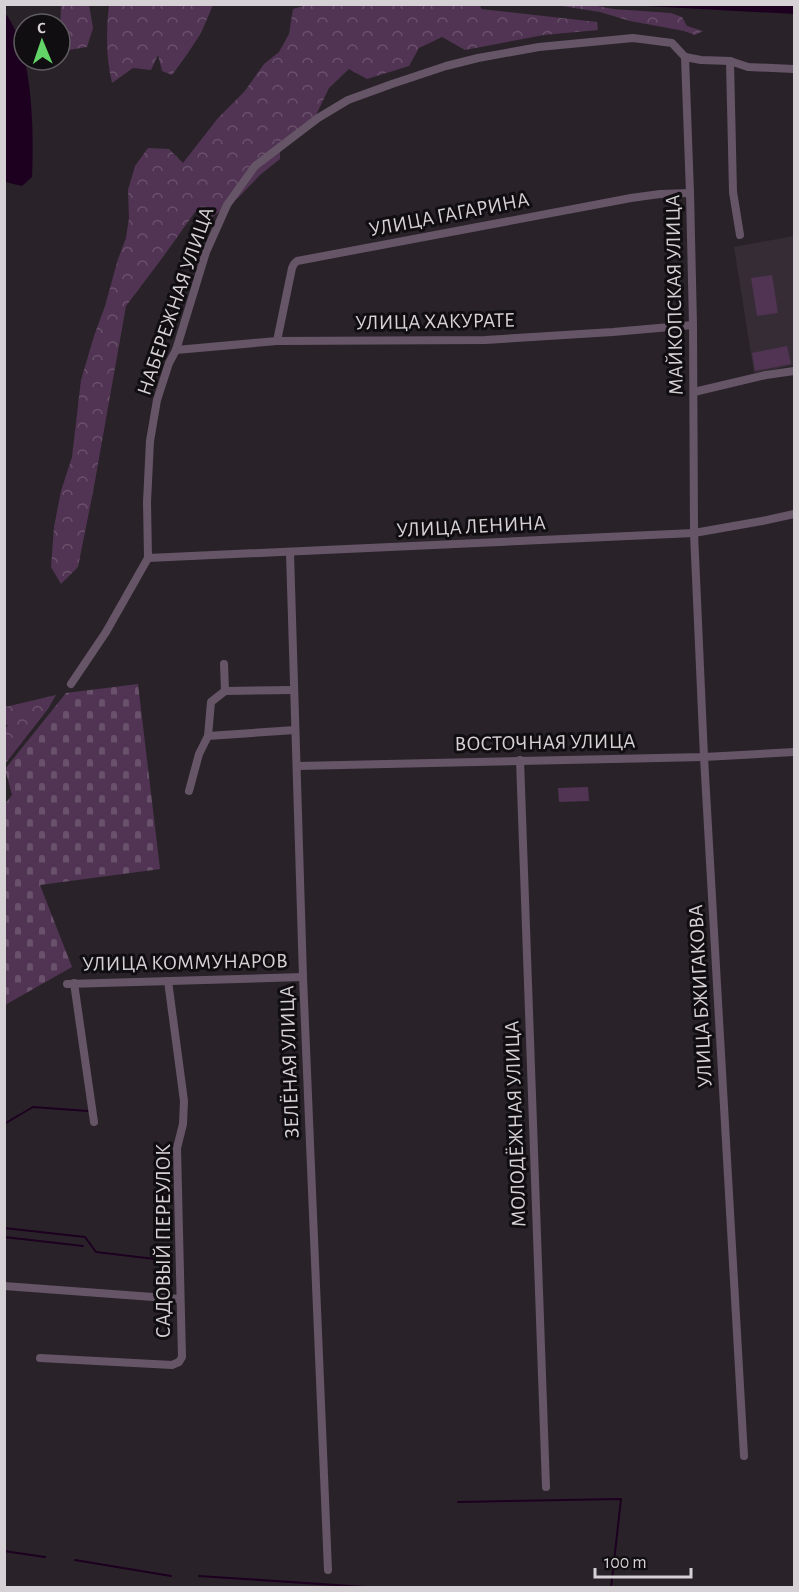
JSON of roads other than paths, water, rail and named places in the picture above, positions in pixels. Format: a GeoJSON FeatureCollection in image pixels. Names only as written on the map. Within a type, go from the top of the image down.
{"type":"FeatureCollection","features":[{"type":"Feature","properties":{"kind":"street","name":"НАБЕРЕЖНАЯ УЛИЦА"},"geometry":{"type":"LineString","coordinates":[[148,558],[147,502],[150,441],[157,400],[169,363],[176,350],[206,252],[227,205],[255,166],[318,118],[348,100],[446,66],[539,47],[633,38],[672,43],[685,57]]}},
{"type":"Feature","properties":{"kind":"street"},"geometry":{"type":"LineString","coordinates":[[685,57],[730,61],[748,67],[795,69]]}},
{"type":"Feature","properties":{"kind":"street","name":"МАЙКОПСКАЯ УЛИЦА"},"geometry":{"type":"LineString","coordinates":[[685,57],[693,325],[694,533]]}},
{"type":"Feature","properties":{"kind":"street"},"geometry":{"type":"LineString","coordinates":[[730,61],[734,192],[740,235]]}},
{"type":"Feature","properties":{"kind":"street","name":"УЛИЦА ГАГАРИНА"},"geometry":{"type":"LineString","coordinates":[[277,341],[292,268],[297,261],[630,198],[690,193]]}},
{"type":"Feature","properties":{"kind":"street","name":"УЛИЦА ХАКУРАТЕ"},"geometry":{"type":"LineString","coordinates":[[176,350],[277,341],[485,340],[613,333],[693,325]]}},
{"type":"Feature","properties":{"kind":"street"},"geometry":{"type":"LineString","coordinates":[[694,392],[766,375],[795,371]]}},
{"type":"Feature","properties":{"kind":"street","name":"УЛИЦА ЛЕНИНА"},"geometry":{"type":"LineString","coordinates":[[148,558],[694,533],[795,514]]}},
{"type":"Feature","properties":{"kind":"street","name":"УЛИЦА БЖИГАКОВА"},"geometry":{"type":"LineString","coordinates":[[694,533],[704,757],[744,1456]]}},
{"type":"Feature","properties":{"kind":"street","name":"ЗЕЛЁНАЯ УЛИЦА"},"geometry":{"type":"LineString","coordinates":[[290,553],[303,977],[328,1570]]}},
{"type":"Feature","properties":{"kind":"street"},"geometry":{"type":"LineString","coordinates":[[71,684],[106,632],[148,558]]}},
{"type":"Feature","properties":{"kind":"street"},"geometry":{"type":"LineString","coordinates":[[224,664],[225,691]]}},
{"type":"Feature","properties":{"kind":"street"},"geometry":{"type":"LineString","coordinates":[[189,791],[199,754],[208,736],[210,702],[225,691],[294,690]]}},
{"type":"Feature","properties":{"kind":"street"},"geometry":{"type":"LineString","coordinates":[[208,736],[295,730]]}},
{"type":"Feature","properties":{"kind":"street","name":"ВОСТОЧНАЯ УЛИЦА"},"geometry":{"type":"LineString","coordinates":[[297,766],[704,757],[795,752]]}},
{"type":"Feature","properties":{"kind":"street","name":"МОЛОДЁЖНАЯ УЛИЦА"},"geometry":{"type":"LineString","coordinates":[[520,760],[546,1486]]}},
{"type":"Feature","properties":{"kind":"street","name":"УЛИЦА КОММУНАРОВ"},"geometry":{"type":"LineString","coordinates":[[94,1122],[71,983],[303,977]]}},
{"type":"Feature","properties":{"kind":"street","name":"САДОВЫЙ ПЕРЕУЛОК"},"geometry":{"type":"LineString","coordinates":[[40,1358],[172,1365],[179,1362],[182,1357],[177,1148],[183,1124],[184,1101],[168,981]]}},
{"type":"Feature","properties":{"kind":"street"},"geometry":{"type":"LineString","coordinates":[[4,1286],[180,1299]]}},
{"type":"Feature","properties":{"kind":"waterway"},"geometry":{"type":"LineString","coordinates":[[4,1124],[33,1107],[88,1111]]}},
{"type":"Feature","properties":{"kind":"waterway"},"geometry":{"type":"LineString","coordinates":[[4,1228],[85,1237],[96,1252],[172,1261]]}},
{"type":"Feature","properties":{"kind":"waterway"},"geometry":{"type":"LineString","coordinates":[[4,1237],[83,1246]]}},
{"type":"Feature","properties":{"kind":"waterway"},"geometry":{"type":"LineString","coordinates":[[458,1502],[621,1499],[611,1588]]}},
{"type":"Feature","properties":{"kind":"waterway"},"geometry":{"type":"LineString","coordinates":[[4,1551],[45,1557]]}},
{"type":"Feature","properties":{"kind":"waterway"},"geometry":{"type":"LineString","coordinates":[[75,1560],[171,1576]]}},
{"type":"Feature","properties":{"kind":"waterway"},"geometry":{"type":"LineString","coordinates":[[199,1576],[381,1588]]}}]}
